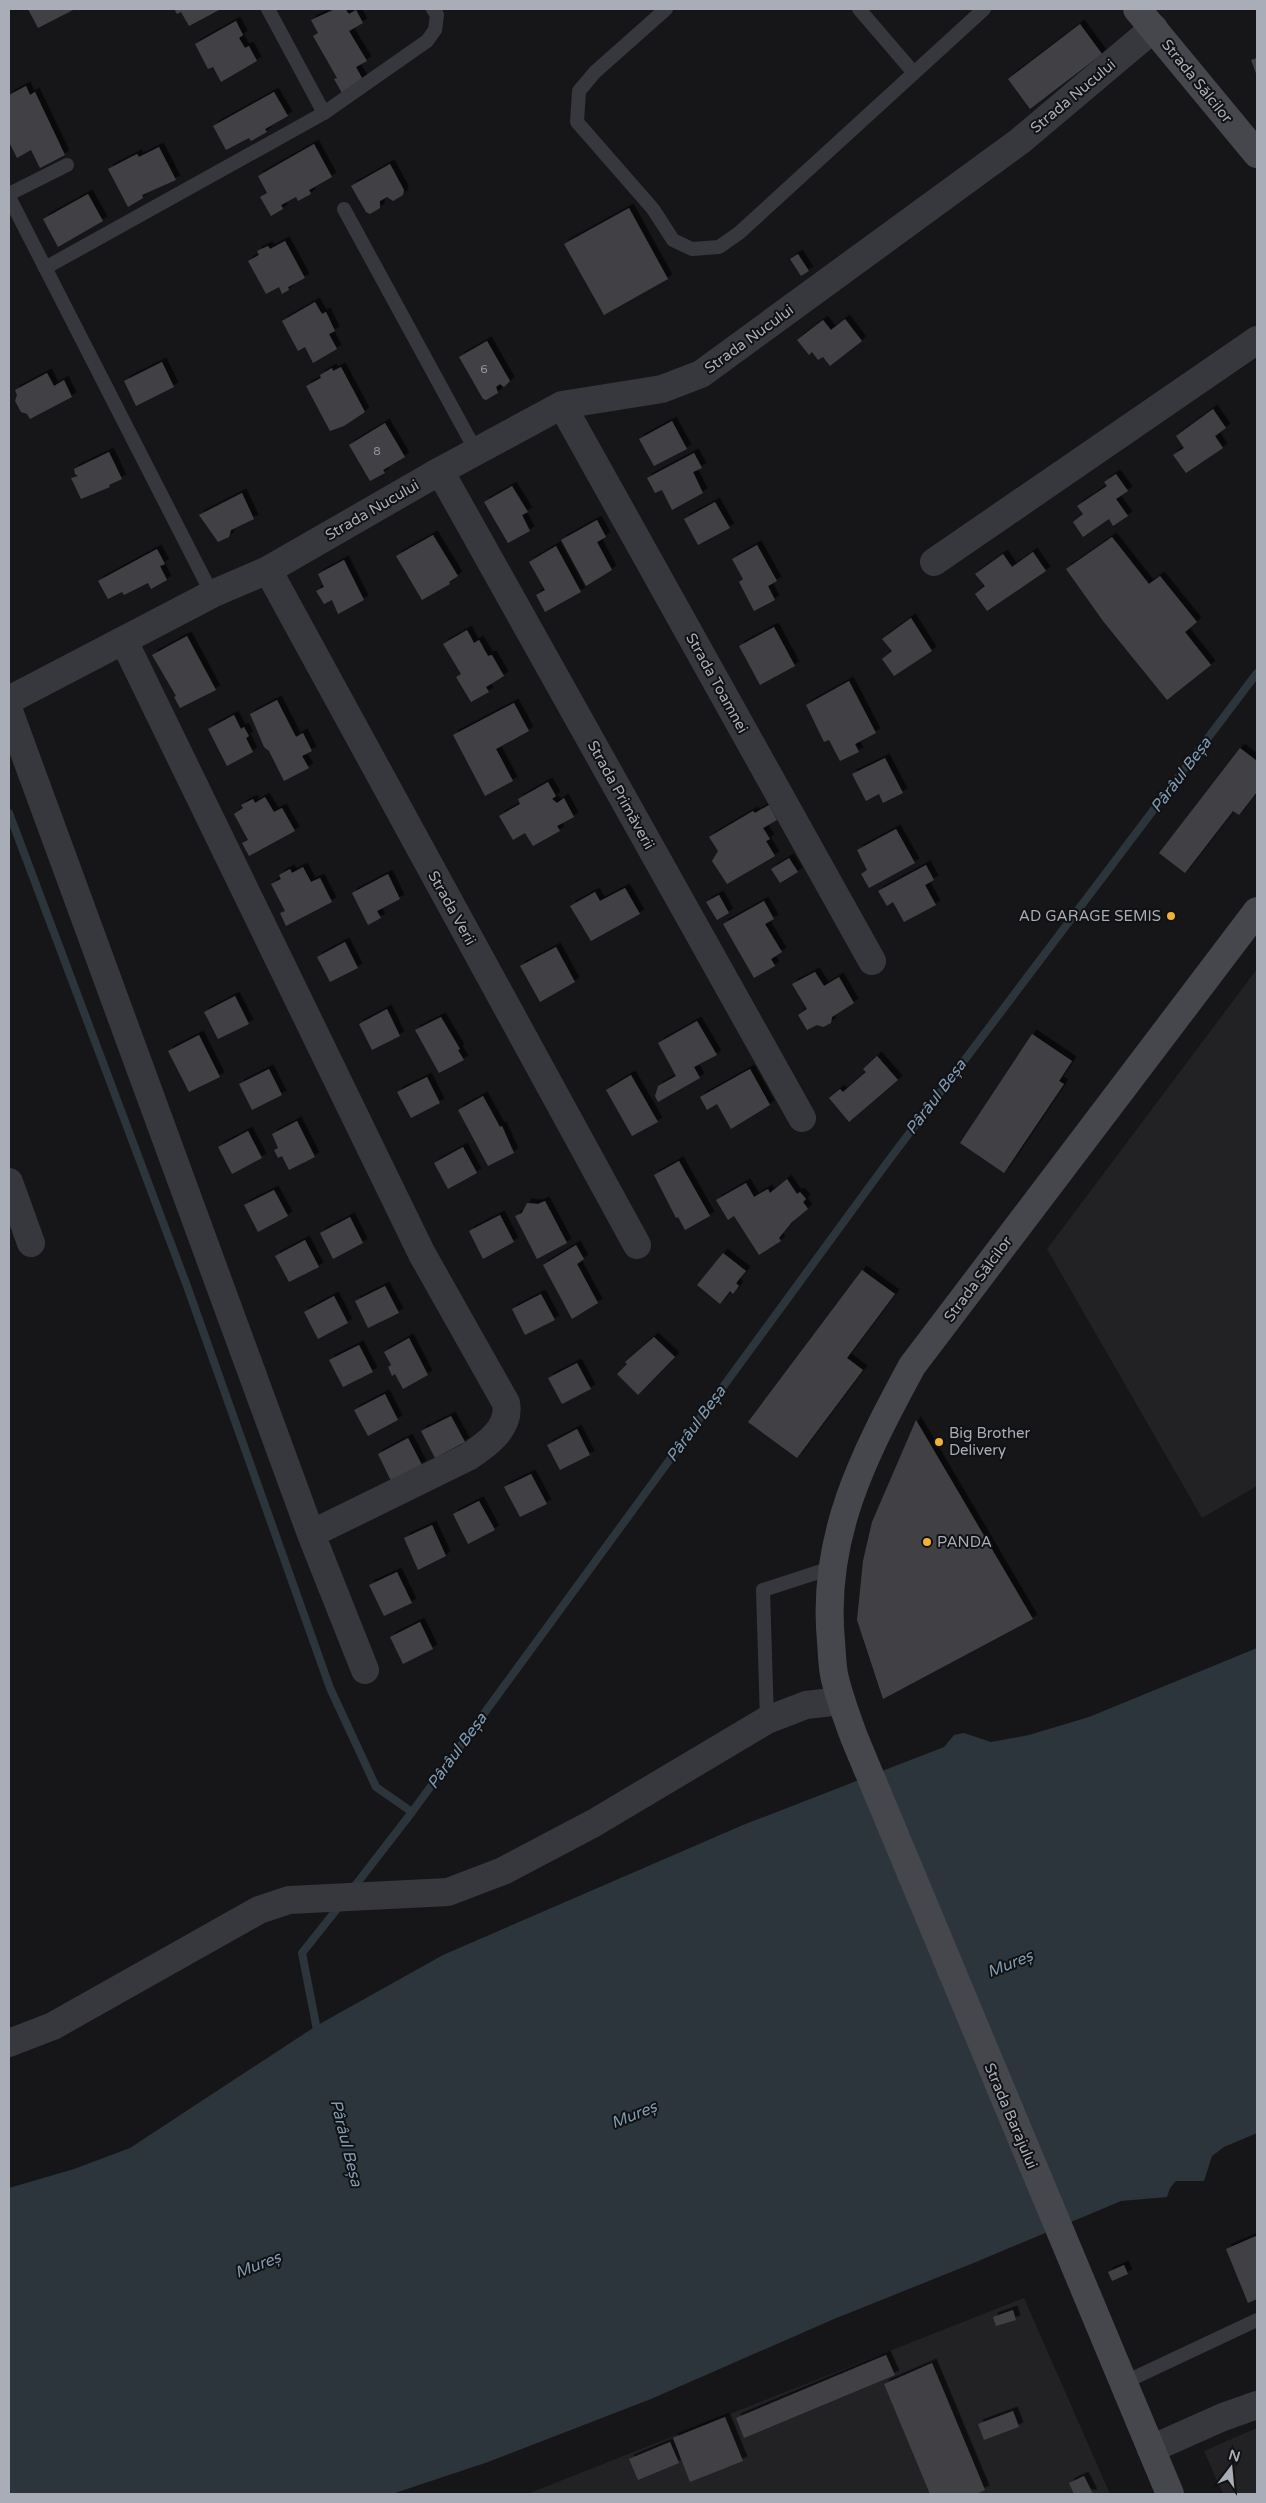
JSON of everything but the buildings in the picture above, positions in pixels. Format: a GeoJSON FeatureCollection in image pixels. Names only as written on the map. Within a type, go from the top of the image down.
{"type":"FeatureCollection","features":[{"type":"Feature","properties":{"kind":"main road","name":"Strada Sălcilor"},"geometry":{"type":"LineString","coordinates":[[1145,18],[1257,154]]}},
{"type":"Feature","properties":{"kind":"main road","name":"Strada Sălcilor"},"geometry":{"type":"LineString","coordinates":[[841,1701],[834,1677],[828,1610],[831,1568],[839,1528],[870,1445],[912,1366],[1257,911]]}},
{"type":"Feature","properties":{"kind":"main road","name":"Strada Barajului"},"geometry":{"type":"LineString","coordinates":[[841,1701],[854,1737],[1170,2494]]}},
{"type":"Feature","properties":{"kind":"street","name":"Strada Nucului"},"geometry":{"type":"LineString","coordinates":[[9,700],[212,594],[268,570],[440,471],[562,405],[662,389],[701,374],[1020,140],[1145,18]]}},
{"type":"Feature","properties":{"kind":"street"},"geometry":{"type":"LineString","coordinates":[[934,562],[1257,340]]}},
{"type":"Feature","properties":{"kind":"street","name":"Strada Toamnei"},"geometry":{"type":"LineString","coordinates":[[562,405],[872,961]]}},
{"type":"Feature","properties":{"kind":"street","name":"Strada Primăverii"},"geometry":{"type":"LineString","coordinates":[[440,471],[802,1118]]}},
{"type":"Feature","properties":{"kind":"street","name":"Strada Verii"},"geometry":{"type":"LineString","coordinates":[[268,570],[636,1245]]}},
{"type":"Feature","properties":{"kind":"street"},"geometry":{"type":"LineString","coordinates":[[124,641],[422,1254],[506,1403],[507,1412],[498,1431],[488,1443],[468,1457],[311,1534]]}},
{"type":"Feature","properties":{"kind":"street"},"geometry":{"type":"LineString","coordinates":[[9,710],[311,1534],[365,1670]]}},
{"type":"Feature","properties":{"kind":"street"},"geometry":{"type":"LineString","coordinates":[[9,1182],[31,1243]]}},
{"type":"Feature","properties":{"kind":"street"},"geometry":{"type":"LineString","coordinates":[[9,2043],[53,2026],[259,1910],[289,1900],[409,1896],[448,1892],[502,1871],[594,1824],[767,1720],[806,1705],[841,1701]]}},
{"type":"Feature","properties":{"kind":"street"},"geometry":{"type":"LineString","coordinates":[[1151,2449],[1257,2405]]}},
{"type":"Feature","properties":{"kind":"lane"},"geometry":{"type":"LineString","coordinates":[[268,9],[324,113]]}},
{"type":"Feature","properties":{"kind":"lane"},"geometry":{"type":"LineString","coordinates":[[45,268],[324,113],[427,41],[437,23],[438,15],[433,9]]}},
{"type":"Feature","properties":{"kind":"lane"},"geometry":{"type":"LineString","coordinates":[[666,9],[595,72],[579,91],[577,122],[653,209],[673,240],[692,249],[720,247],[739,233],[984,9]]}},
{"type":"Feature","properties":{"kind":"lane"},"geometry":{"type":"LineString","coordinates":[[859,9],[914,73]]}},
{"type":"Feature","properties":{"kind":"lane"},"geometry":{"type":"LineString","coordinates":[[67,165],[9,195],[212,594]]}},
{"type":"Feature","properties":{"kind":"lane"},"geometry":{"type":"LineString","coordinates":[[344,209],[476,451]]}},
{"type":"Feature","properties":{"kind":"lane"},"geometry":{"type":"LineString","coordinates":[[767,1720],[763,1590],[831,1568]]}},
{"type":"Feature","properties":{"kind":"lane"},"geometry":{"type":"LineString","coordinates":[[1123,2383],[1257,2320]]}},
{"type":"Feature","properties":{"kind":"shaded area"},"geometry":{"type":"Polygon","coordinates":[[[1257,969],[1257,1486],[1202,1518],[1047,1249],[1257,969]]]}},
{"type":"Feature","properties":{"kind":"shaded area"},"geometry":{"type":"Polygon","coordinates":[[[1024,2298],[1110,2494],[527,2494],[1024,2298]]]}},
{"type":"Feature","properties":{"kind":"shaded area"},"geometry":{"type":"Polygon","coordinates":[[[1257,2428],[1257,2494],[1223,2494],[1204,2451],[1257,2428]]]}},
{"type":"Feature","properties":{"kind":"water","name":"Mureș"},"geometry":{"type":"Polygon","coordinates":[[[1257,1648],[1257,2133],[1224,2147],[1212,2156],[1204,2181],[1176,2181],[1170,2188],[1167,2197],[1121,2201],[834,2319],[651,2399],[488,2462],[392,2494],[9,2494],[9,2188],[74,2169],[130,2148],[316,2026],[443,1955],[743,1825],[944,1747],[954,1735],[964,1733],[991,1742],[1029,1735],[1089,1717],[1257,1648]]]}},
{"type":"Feature","properties":{"kind":"waterway","name":"Pârâul Beșa"},"geometry":{"type":"LineString","coordinates":[[351,1891],[412,1812],[886,1164],[1257,673]]}},
{"type":"Feature","properties":{"kind":"waterway"},"geometry":{"type":"LineString","coordinates":[[9,813],[187,1286],[330,1688],[376,1787],[412,1812]]}},
{"type":"Feature","properties":{"kind":"waterway","name":"Pârâul Beșa"},"geometry":{"type":"LineString","coordinates":[[318,2035],[302,1953],[341,1904]]}},
{"type":"Feature","properties":{"kind":"place","name":"AD GARAGE SEMIS"},"geometry":{"type":"Point","coordinates":[1171,916]}},
{"type":"Feature","properties":{"kind":"place","name":"Big Brother Delivery"},"geometry":{"type":"Point","coordinates":[939,1442]}},
{"type":"Feature","properties":{"kind":"place","name":"PANDA"},"geometry":{"type":"Point","coordinates":[927,1542]}}]}
